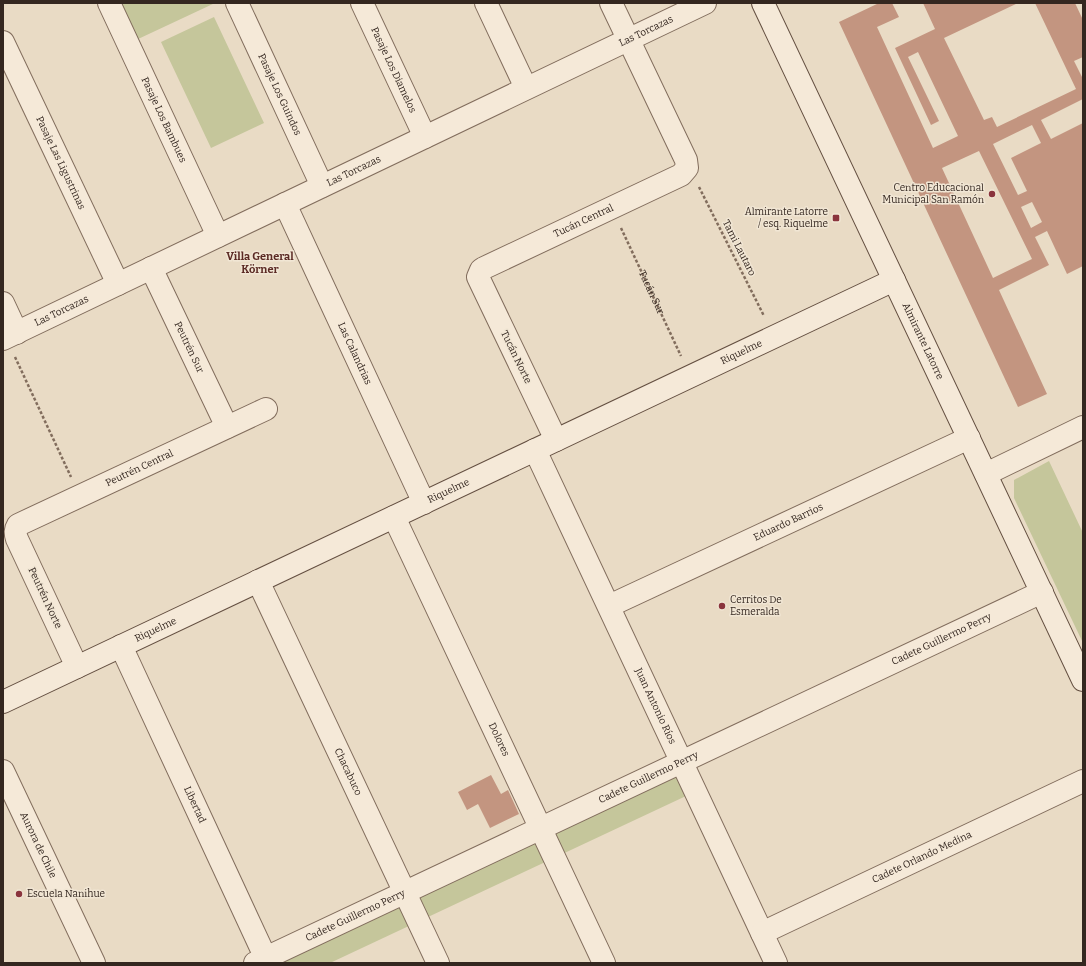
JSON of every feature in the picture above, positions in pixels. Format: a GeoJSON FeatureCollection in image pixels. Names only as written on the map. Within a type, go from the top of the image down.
{"type":"FeatureCollection","features":[{"type":"Feature","properties":{"kind":"street","name":"Pasaje Los Bambues"},"geometry":{"type":"LineString","coordinates":[[109,3],[218,236]]}},
{"type":"Feature","properties":{"kind":"street","name":"Pasaje Los Guindos"},"geometry":{"type":"LineString","coordinates":[[237,3],[322,186]]}},
{"type":"Feature","properties":{"kind":"street","name":"Pasaje Los Diamelos"},"geometry":{"type":"LineString","coordinates":[[362,3],[424,137]]}},
{"type":"Feature","properties":{"kind":"street"},"geometry":{"type":"LineString","coordinates":[[486,3],[526,88]]}},
{"type":"Feature","properties":{"kind":"street"},"geometry":{"type":"LineString","coordinates":[[611,3],[686,160],[687,168]]}},
{"type":"Feature","properties":{"kind":"street","name":"Las Torcazas"},"geometry":{"type":"LineString","coordinates":[[9,336],[705,3]]}},
{"type":"Feature","properties":{"kind":"street","name":"Almirante Latorre"},"geometry":{"type":"LineString","coordinates":[[763,3],[1083,680]]}},
{"type":"Feature","properties":{"kind":"street","name":"Pasaje Las Ligustrinas"},"geometry":{"type":"LineString","coordinates":[[3,42],[118,284]]}},
{"type":"Feature","properties":{"kind":"street","name":"Tucán Central"},"geometry":{"type":"LineString","coordinates":[[479,274],[484,268],[681,175],[687,168]]}},
{"type":"Feature","properties":{"kind":"street","name":"Las Calandrias"},"geometry":{"type":"LineString","coordinates":[[285,204],[424,503]]}},
{"type":"Feature","properties":{"kind":"street","name":"Peutrén Sur"},"geometry":{"type":"LineString","coordinates":[[151,268],[227,427]]}},
{"type":"Feature","properties":{"kind":"street","name":"Tucán Norte"},"geometry":{"type":"LineString","coordinates":[[479,274],[479,280],[556,440]]}},
{"type":"Feature","properties":{"kind":"street","name":"Riquelme"},"geometry":{"type":"LineString","coordinates":[[3,702],[894,280]]}},
{"type":"Feature","properties":{"kind":"street"},"geometry":{"type":"LineString","coordinates":[[3,303],[9,336]]}},
{"type":"Feature","properties":{"kind":"street","name":"Peutrén Central"},"geometry":{"type":"LineString","coordinates":[[16,529],[18,525],[23,522],[266,409]]}},
{"type":"Feature","properties":{"kind":"street"},"geometry":{"type":"LineString","coordinates":[[986,474],[1083,427]]}},
{"type":"Feature","properties":{"kind":"street","name":"Eduardo Barrios"},"geometry":{"type":"LineString","coordinates":[[609,606],[969,438]]}},
{"type":"Feature","properties":{"kind":"street","name":"Juan Antonio Ríos"},"geometry":{"type":"LineString","coordinates":[[535,450],[776,963]]}},
{"type":"Feature","properties":{"kind":"street","name":"Dolores"},"geometry":{"type":"LineString","coordinates":[[394,517],[604,963]]}},
{"type":"Feature","properties":{"kind":"street","name":"Peutrén Norte"},"geometry":{"type":"LineString","coordinates":[[16,529],[15,535],[76,667]]}},
{"type":"Feature","properties":{"kind":"street","name":"Chacabuco"},"geometry":{"type":"LineString","coordinates":[[258,581],[438,963]]}},
{"type":"Feature","properties":{"kind":"street","name":"Cadete Guillermo Perry"},"geometry":{"type":"LineString","coordinates":[[263,961],[404,892],[1042,592]]}},
{"type":"Feature","properties":{"kind":"street","name":"Libertad"},"geometry":{"type":"LineString","coordinates":[[121,646],[263,961]]}},
{"type":"Feature","properties":{"kind":"street","name":"Aurora de Chile"},"geometry":{"type":"LineString","coordinates":[[3,771],[94,963]]}},
{"type":"Feature","properties":{"kind":"street","name":"Cadete Orlando Medina"},"geometry":{"type":"LineString","coordinates":[[762,933],[1083,781]]}},
{"type":"Feature","properties":{"kind":"path","name":"Tami Lautaro"},"geometry":{"type":"LineString","coordinates":[[687,168],[695,178],[774,337]]}},
{"type":"Feature","properties":{"kind":"path","name":"Tucán Sur"},"geometry":{"type":"LineString","coordinates":[[611,208],[691,376]]}},
{"type":"Feature","properties":{"kind":"path"},"geometry":{"type":"LineString","coordinates":[[9,336],[80,495]]}},
{"type":"Feature","properties":{"kind":"green space"},"geometry":{"type":"Polygon","coordinates":[[[119,3],[215,3],[136,40],[119,3]]]}},
{"type":"Feature","properties":{"kind":"green space"},"geometry":{"type":"Polygon","coordinates":[[[214,17],[264,123],[211,148],[161,42],[214,17]]]}},
{"type":"Feature","properties":{"kind":"green space"},"geometry":{"type":"Polygon","coordinates":[[[1049,461],[1083,533],[1083,643],[1014,498],[1014,480],[1049,461]]]}},
{"type":"Feature","properties":{"kind":"green space"},"geometry":{"type":"Polygon","coordinates":[[[681,770],[771,963],[764,963],[686,796],[330,963],[274,963],[681,770]]]}},
{"type":"Feature","properties":{"kind":"building"},"geometry":{"type":"Polygon","coordinates":[[[879,3],[892,3],[899,17],[877,27],[933,148],[958,136],[918,52],[908,57],[939,121],[931,125],[895,48],[935,29],[923,3],[1018,3],[944,38],[984,120],[992,117],[997,127],[1076,89],[1035,3],[1075,3],[1083,20],[1083,57],[1074,61],[1083,79],[1083,99],[1041,120],[1051,139],[1083,123],[1083,266],[1067,274],[1047,231],[1035,237],[1049,265],[999,290],[1047,394],[1018,407],[839,22],[879,3]],[[1032,125],[993,144],[1018,195],[1027,191],[1011,158],[1041,143],[1032,125]],[[979,151],[942,168],[993,278],[1032,259],[979,151]],[[1032,202],[1021,207],[1031,228],[1042,222],[1032,202]]]}},
{"type":"Feature","properties":{"kind":"building"},"geometry":{"type":"Polygon","coordinates":[[[491,775],[501,794],[508,790],[519,814],[490,828],[478,804],[467,810],[458,792],[491,775]]]}},
{"type":"Feature","properties":{"kind":"place","name":"Centro Educacional Municipal San Ramón"},"geometry":{"type":"Point","coordinates":[992,194]}},
{"type":"Feature","properties":{"kind":"place","name":"Almirante Latorre / esq. Riquelme"},"geometry":{"type":"Point","coordinates":[836,218]}},
{"type":"Feature","properties":{"kind":"place","name":"Cerritos De Esmeralda"},"geometry":{"type":"Point","coordinates":[722,606]}},
{"type":"Feature","properties":{"kind":"place","name":"Escuela Nanihue"},"geometry":{"type":"Point","coordinates":[19,894]}},
{"type":"Feature","properties":{"kind":"district","name":"Villa General Körner"},"geometry":{"type":"Point","coordinates":[260,262]}}]}
